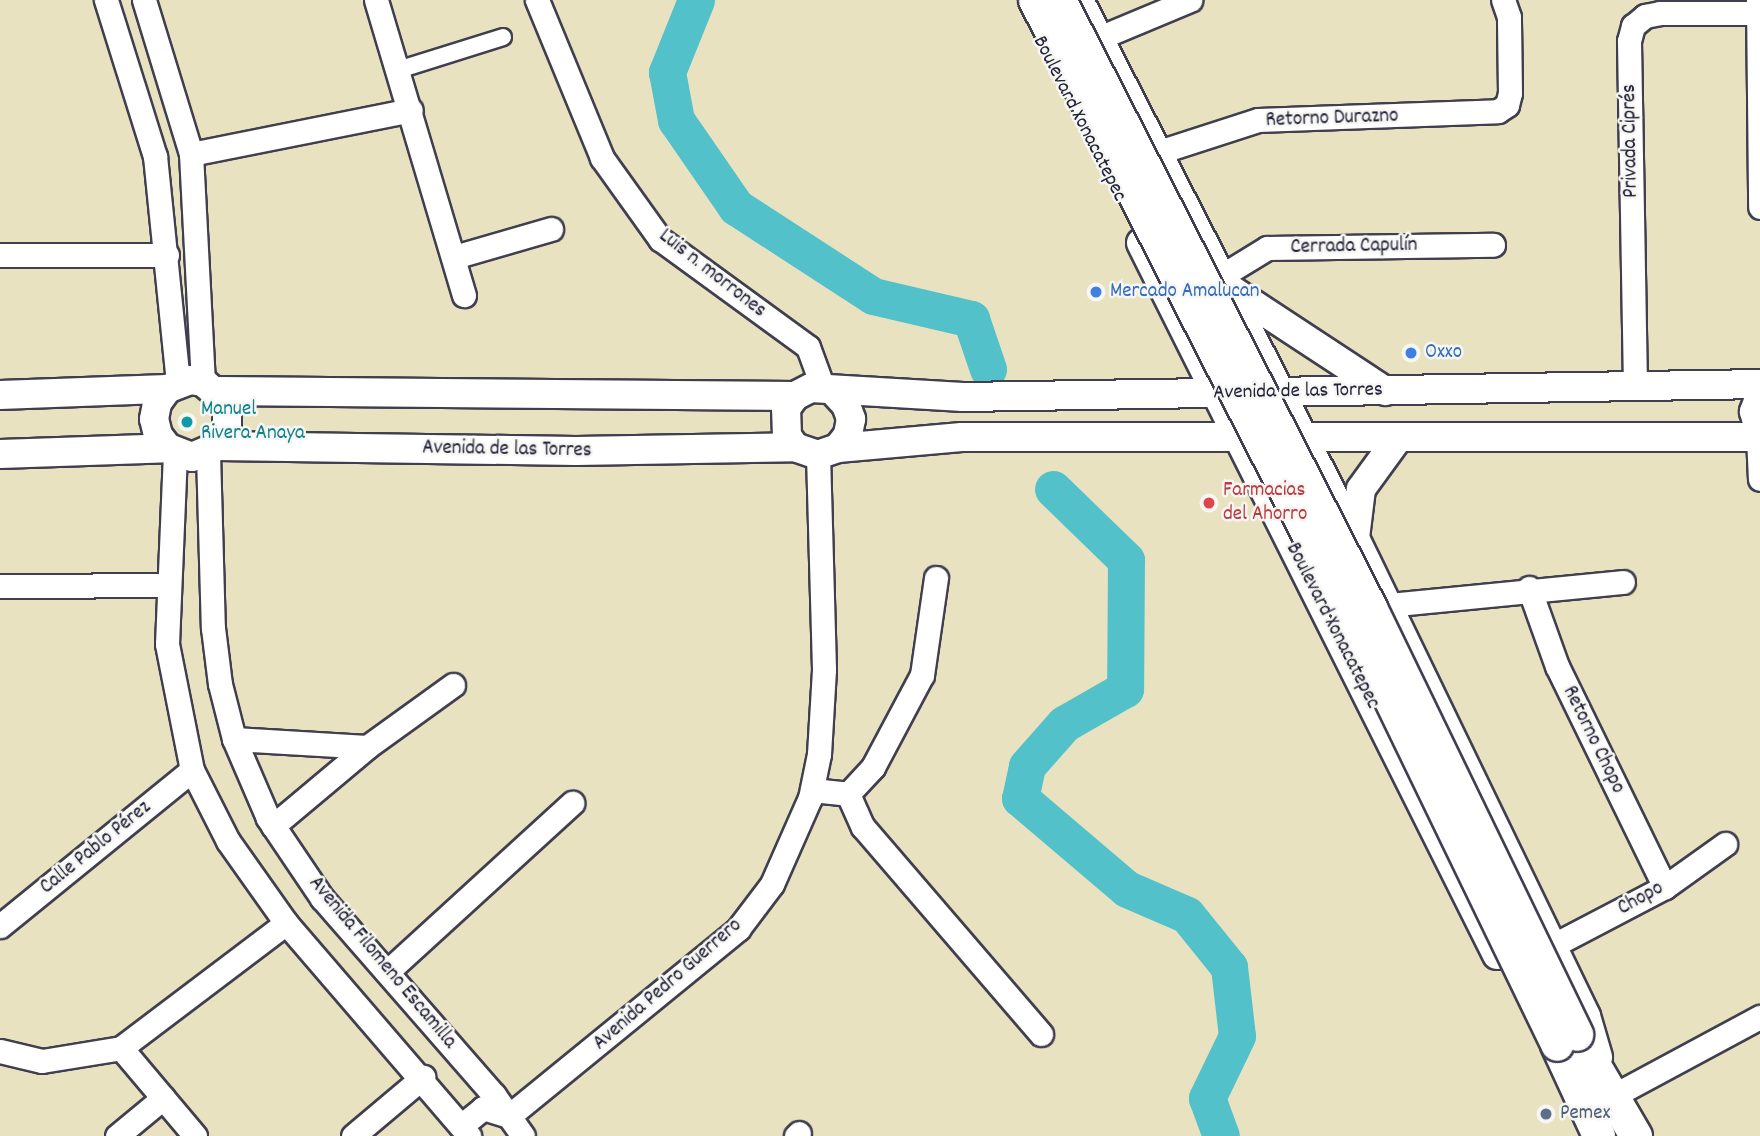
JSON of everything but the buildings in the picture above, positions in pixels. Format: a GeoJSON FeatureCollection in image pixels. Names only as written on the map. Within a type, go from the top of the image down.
{"type":"FeatureCollection","features":[{"type":"Feature","properties":{"kind":"main road","name":"Boulevard Xonacatepec"},"geometry":{"type":"LineString","coordinates":[[1060,0],[1371,608],[1567,1040],[1578,1098],[1599,1136]]}},
{"type":"Feature","properties":{"kind":"main road","name":"Boulevard Xonacatepec"},"geometry":{"type":"LineString","coordinates":[[1030,3],[1351,618],[1567,1040],[1607,1086],[1636,1136]]}},
{"type":"Feature","properties":{"kind":"street"},"geometry":{"type":"LineString","coordinates":[[0,454],[172,450],[192,457],[213,449],[230,418],[192,386],[167,255],[155,156],[106,0]]}},
{"type":"Feature","properties":{"kind":"street"},"geometry":{"type":"LineString","coordinates":[[145,0],[191,154],[192,386]]}},
{"type":"Feature","properties":{"kind":"street"},"geometry":{"type":"LineString","coordinates":[[376,0],[464,295]]}},
{"type":"Feature","properties":{"kind":"street","name":"Luis n. morrones"},"geometry":{"type":"LineString","coordinates":[[537,0],[602,158],[660,239],[808,347],[829,391]]}},
{"type":"Feature","properties":{"kind":"street","name":"Boulevard Xonacatepec"},"geometry":{"type":"LineString","coordinates":[[1079,0],[1232,292],[1388,605],[1586,1016],[1607,1086]]}},
{"type":"Feature","properties":{"kind":"street"},"geometry":{"type":"LineString","coordinates":[[1099,38],[1190,0]]}},
{"type":"Feature","properties":{"kind":"street","name":"Retorno Durazno"},"geometry":{"type":"LineString","coordinates":[[1159,152],[1258,120],[1486,114],[1507,104],[1509,17],[1503,0]]}},
{"type":"Feature","properties":{"kind":"street","name":"Boulevard Xonacatepec"},"geometry":{"type":"LineString","coordinates":[[1030,3],[1273,508],[1550,1060],[1578,1098]]}},
{"type":"Feature","properties":{"kind":"street"},"geometry":{"type":"LineString","coordinates":[[1758,6],[1760,207]]}},
{"type":"Feature","properties":{"kind":"street","name":"Privada Ciprés"},"geometry":{"type":"LineString","coordinates":[[1635,386],[1629,41],[1633,26],[1645,16],[1660,13],[1758,6]]}},
{"type":"Feature","properties":{"kind":"street"},"geometry":{"type":"LineString","coordinates":[[398,70],[503,37]]}},
{"type":"Feature","properties":{"kind":"street"},"geometry":{"type":"LineString","coordinates":[[191,154],[411,110]]}},
{"type":"Feature","properties":{"kind":"street"},"geometry":{"type":"LineString","coordinates":[[454,257],[551,229]]}},
{"type":"Feature","properties":{"kind":"street","name":"Cerrada Capulín"},"geometry":{"type":"LineString","coordinates":[[1232,292],[1267,248],[1493,245]]}},
{"type":"Feature","properties":{"kind":"street"},"geometry":{"type":"LineString","coordinates":[[0,255],[167,255]]}},
{"type":"Feature","properties":{"kind":"street"},"geometry":{"type":"LineString","coordinates":[[1191,339],[1212,350],[1230,346],[1241,331],[1232,292]]}},
{"type":"Feature","properties":{"kind":"street"},"geometry":{"type":"LineString","coordinates":[[1232,292],[1385,391]]}},
{"type":"Feature","properties":{"kind":"street"},"geometry":{"type":"LineString","coordinates":[[1760,385],[1751,411],[1759,437],[1760,479]]}},
{"type":"Feature","properties":{"kind":"street","name":"Avenida de las Torres"},"geometry":{"type":"LineString","coordinates":[[829,391],[963,397],[1760,385]]}},
{"type":"Feature","properties":{"kind":"street"},"geometry":{"type":"LineString","coordinates":[[172,450],[158,435],[154,419],[157,403],[192,386]]}},
{"type":"Feature","properties":{"kind":"street"},"geometry":{"type":"LineString","coordinates":[[0,395],[192,386],[795,396],[829,391],[846,405],[850,419],[848,435],[817,450],[784,422],[795,396]]}},
{"type":"Feature","properties":{"kind":"street"},"geometry":{"type":"LineString","coordinates":[[962,437],[963,397]]}},
{"type":"Feature","properties":{"kind":"street","name":"Avenida de las Torres"},"geometry":{"type":"LineString","coordinates":[[213,449],[817,450],[962,437],[1759,437]]}},
{"type":"Feature","properties":{"kind":"street"},"geometry":{"type":"LineString","coordinates":[[1355,538],[1361,489],[1398,438]]}},
{"type":"Feature","properties":{"kind":"street","name":"Avenida Filomeno Escamilla"},"geometry":{"type":"LineString","coordinates":[[213,449],[213,628],[234,739],[273,826],[322,898],[387,972],[510,1126],[523,1136]]}},
{"type":"Feature","properties":{"kind":"street","name":"Avenida Filomeno Escamilla"},"geometry":{"type":"LineString","coordinates":[[172,450],[167,644],[192,770],[229,841],[286,923],[423,1077],[465,1131]]}},
{"type":"Feature","properties":{"kind":"street","name":"Avenida Pedro Guerrero"},"geometry":{"type":"LineString","coordinates":[[510,1126],[738,929],[772,884],[811,790],[824,669],[817,450]]}},
{"type":"Feature","properties":{"kind":"street"},"geometry":{"type":"LineString","coordinates":[[1273,508],[1276,491],[1292,476],[1311,476],[1327,484]]}},
{"type":"Feature","properties":{"kind":"street"},"geometry":{"type":"LineString","coordinates":[[848,794],[873,767],[922,675],[936,578]]}},
{"type":"Feature","properties":{"kind":"street"},"geometry":{"type":"LineString","coordinates":[[1388,605],[1529,588],[1623,582]]}},
{"type":"Feature","properties":{"kind":"street"},"geometry":{"type":"LineString","coordinates":[[0,586],[168,585]]}},
{"type":"Feature","properties":{"kind":"street","name":"Retorno Chopo"},"geometry":{"type":"LineString","coordinates":[[1529,588],[1557,666],[1665,887]]}},
{"type":"Feature","properties":{"kind":"street"},"geometry":{"type":"LineString","coordinates":[[273,826],[367,747],[453,685]]}},
{"type":"Feature","properties":{"kind":"street"},"geometry":{"type":"LineString","coordinates":[[234,739],[367,747]]}},
{"type":"Feature","properties":{"kind":"street","name":"Calle Pablo Pérez"},"geometry":{"type":"LineString","coordinates":[[0,926],[192,770]]}},
{"type":"Feature","properties":{"kind":"street"},"geometry":{"type":"LineString","coordinates":[[811,790],[848,794]]}},
{"type":"Feature","properties":{"kind":"street"},"geometry":{"type":"LineString","coordinates":[[848,794],[863,827],[1041,1034]]}},
{"type":"Feature","properties":{"kind":"street"},"geometry":{"type":"LineString","coordinates":[[387,972],[572,803]]}},
{"type":"Feature","properties":{"kind":"street","name":"Chopo"},"geometry":{"type":"LineString","coordinates":[[1552,946],[1665,887],[1726,844]]}},
{"type":"Feature","properties":{"kind":"street"},"geometry":{"type":"LineString","coordinates":[[0,1051],[42,1061],[121,1048],[286,923]]}},
{"type":"Feature","properties":{"kind":"street"},"geometry":{"type":"LineString","coordinates":[[1607,1086],[1760,1017]]}},
{"type":"Feature","properties":{"kind":"street"},"geometry":{"type":"LineString","coordinates":[[121,1048],[195,1136]]}},
{"type":"Feature","properties":{"kind":"street"},"geometry":{"type":"LineString","coordinates":[[353,1136],[423,1077]]}},
{"type":"Feature","properties":{"kind":"street"},"geometry":{"type":"LineString","coordinates":[[117,1136],[163,1098]]}},
{"type":"Feature","properties":{"kind":"street"},"geometry":{"type":"LineString","coordinates":[[465,1131],[483,1108],[510,1126]]}},
{"type":"Feature","properties":{"kind":"waterway"},"geometry":{"type":"LineString","coordinates":[[696,0],[667,72],[676,120],[736,207],[873,296],[971,319],[988,369]]}},
{"type":"Feature","properties":{"kind":"waterway"},"geometry":{"type":"LineString","coordinates":[[1053,489],[1126,560],[1125,689],[1064,724],[1027,766],[1020,798],[1127,889],[1187,915],[1229,967],[1237,1036],[1207,1098],[1221,1136]]}},
{"type":"Feature","properties":{"kind":"place","name":"Mercado Amalucan"},"geometry":{"type":"Point","coordinates":[1096,292]}},
{"type":"Feature","properties":{"kind":"place","name":"Oxxo"},"geometry":{"type":"Point","coordinates":[1411,353]}},
{"type":"Feature","properties":{"kind":"place","name":"Manuel Rivera Anaya"},"geometry":{"type":"Point","coordinates":[187,422]}},
{"type":"Feature","properties":{"kind":"place","name":"Farmacias del Ahorro"},"geometry":{"type":"Point","coordinates":[1209,503]}},
{"type":"Feature","properties":{"kind":"place","name":"Pemex"},"geometry":{"type":"Point","coordinates":[1546,1114]}}]}
